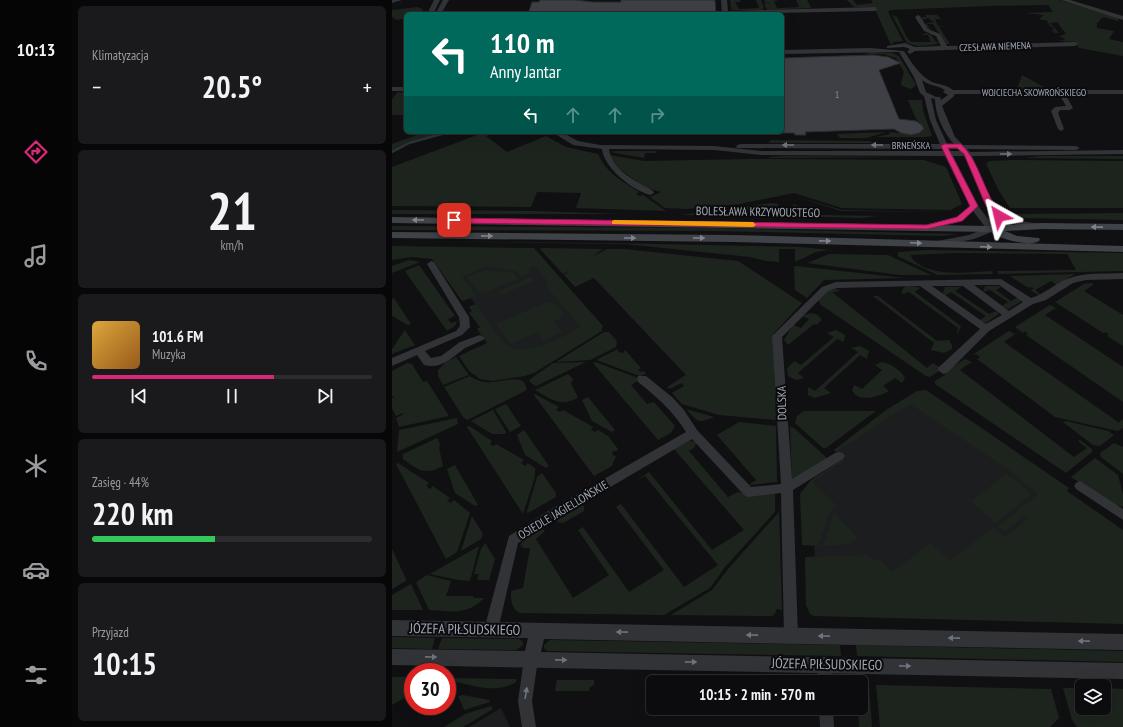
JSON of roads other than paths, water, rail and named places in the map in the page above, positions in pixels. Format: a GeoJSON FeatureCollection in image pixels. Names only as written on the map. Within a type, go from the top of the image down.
{"type":"FeatureCollection","features":[{"type":"Feature","properties":{"kind":"main road","name":"BOLESŁAWA KRZYWOUSTEGO"},"geometry":{"type":"LineString","coordinates":[[392,220],[991,229],[1042,226],[1123,227]]}},
{"type":"Feature","properties":{"kind":"main road"},"geometry":{"type":"LineString","coordinates":[[991,229],[1003,235],[1023,240],[1123,240]]}},
{"type":"Feature","properties":{"kind":"main road"},"geometry":{"type":"LineString","coordinates":[[392,235],[736,238],[934,243],[1011,248],[1123,249]]}},
{"type":"Feature","properties":{"kind":"street"},"geometry":{"type":"LineString","coordinates":[[392,1],[399,0]]}},
{"type":"Feature","properties":{"kind":"street"},"geometry":{"type":"LineString","coordinates":[[431,12],[437,0]]}},
{"type":"Feature","properties":{"kind":"street"},"geometry":{"type":"LineString","coordinates":[[439,12],[446,0]]}},
{"type":"Feature","properties":{"kind":"street"},"geometry":{"type":"LineString","coordinates":[[724,0],[725,12]]}},
{"type":"Feature","properties":{"kind":"street"},"geometry":{"type":"LineString","coordinates":[[1064,0],[1123,18]]}},
{"type":"Feature","properties":{"kind":"street"},"geometry":{"type":"LineString","coordinates":[[762,12],[875,9]]}},
{"type":"Feature","properties":{"kind":"street"},"geometry":{"type":"LineString","coordinates":[[918,17],[926,30],[938,35],[945,48]]}},
{"type":"Feature","properties":{"kind":"street","name":"CZESŁAWA NIEMENA"},"geometry":{"type":"LineString","coordinates":[[899,50],[905,45],[912,50],[1075,44]]}},
{"type":"Feature","properties":{"kind":"street"},"geometry":{"type":"LineString","coordinates":[[784,52],[899,50],[914,69],[930,83],[944,86],[951,96],[938,101],[923,93],[914,69],[912,50]]}},
{"type":"Feature","properties":{"kind":"street"},"geometry":{"type":"LineString","coordinates":[[923,90],[927,87],[936,87],[949,92]]}},
{"type":"Feature","properties":{"kind":"street"},"geometry":{"type":"LineString","coordinates":[[392,89],[404,89]]}},
{"type":"Feature","properties":{"kind":"street","name":"WOJCIECHA SKOWROŃSKIEGO"},"geometry":{"type":"LineString","coordinates":[[949,92],[1123,92]]}},
{"type":"Feature","properties":{"kind":"street"},"geometry":{"type":"LineString","coordinates":[[1061,92],[1070,108],[1057,108],[1057,111],[1054,111],[1061,129]]}},
{"type":"Feature","properties":{"kind":"street"},"geometry":{"type":"LineString","coordinates":[[927,96],[933,120],[944,146],[974,206],[991,229]]}},
{"type":"Feature","properties":{"kind":"street"},"geometry":{"type":"LineString","coordinates":[[938,101],[940,114],[952,138],[967,154],[990,206],[993,218],[991,229]]}},
{"type":"Feature","properties":{"kind":"street","name":"BRNEŃSKA"},"geometry":{"type":"LineString","coordinates":[[560,134],[576,143],[605,147],[714,148],[766,144],[1063,147],[1108,152]]}},
{"type":"Feature","properties":{"kind":"street"},"geometry":{"type":"LineString","coordinates":[[605,147],[605,157],[609,164],[650,193]]}},
{"type":"Feature","properties":{"kind":"street","name":"BRNEŃSKA"},"geometry":{"type":"LineString","coordinates":[[714,148],[761,153],[1079,154],[1123,152]]}},
{"type":"Feature","properties":{"kind":"street"},"geometry":{"type":"LineString","coordinates":[[927,227],[960,219],[974,206]]}},
{"type":"Feature","properties":{"kind":"street"},"geometry":{"type":"LineString","coordinates":[[990,206],[995,212],[1006,219],[1042,226]]}},
{"type":"Feature","properties":{"kind":"street"},"geometry":{"type":"LineString","coordinates":[[934,243],[960,240],[991,229]]}},
{"type":"Feature","properties":{"kind":"street"},"geometry":{"type":"LineString","coordinates":[[392,362],[460,332],[465,327],[464,317],[431,264]]}},
{"type":"Feature","properties":{"kind":"street"},"geometry":{"type":"LineString","coordinates":[[944,370],[986,329],[1030,302],[1043,298],[1070,281],[1086,277],[1123,276]]}},
{"type":"Feature","properties":{"kind":"street","name":"DOLSKA"},"geometry":{"type":"LineString","coordinates":[[791,636],[787,488],[782,424],[781,368],[777,336],[825,289],[836,285],[965,284],[1001,282],[1030,302]]}},
{"type":"Feature","properties":{"kind":"street"},"geometry":{"type":"LineString","coordinates":[[923,284],[986,329]]}},
{"type":"Feature","properties":{"kind":"street"},"geometry":{"type":"LineString","coordinates":[[965,284],[1009,315]]}},
{"type":"Feature","properties":{"kind":"street"},"geometry":{"type":"LineString","coordinates":[[419,350],[428,362],[435,362],[450,356],[460,347],[480,338]]}},
{"type":"Feature","properties":{"kind":"street"},"geometry":{"type":"LineString","coordinates":[[642,379],[668,400],[680,413],[693,433],[748,492],[787,488],[840,456]]}},
{"type":"Feature","properties":{"kind":"street","name":"OSIEDLE JAGIELLOŃSKIE"},"geometry":{"type":"LineString","coordinates":[[491,630],[513,540],[547,518],[693,433]]}},
{"type":"Feature","properties":{"kind":"street"},"geometry":{"type":"LineString","coordinates":[[1080,486],[1123,515]]}},
{"type":"Feature","properties":{"kind":"street","name":"JÓZEFA PIŁSUDSKIEGO"},"geometry":{"type":"LineString","coordinates":[[392,628],[1123,642]]}},
{"type":"Feature","properties":{"kind":"street","name":"JÓZEFA PIŁSUDSKIEGO"},"geometry":{"type":"LineString","coordinates":[[531,659],[538,631]]}},
{"type":"Feature","properties":{"kind":"street","name":"JÓZEFA PIŁSUDSKIEGO"},"geometry":{"type":"LineString","coordinates":[[392,657],[824,664],[1123,671]]}},
{"type":"Feature","properties":{"kind":"street"},"geometry":{"type":"LineString","coordinates":[[529,727],[525,701],[531,659]]}},
{"type":"Feature","properties":{"kind":"street"},"geometry":{"type":"LineString","coordinates":[[824,664],[825,675]]}},
{"type":"Feature","properties":{"kind":"street"},"geometry":{"type":"LineString","coordinates":[[826,715],[827,727]]}},
{"type":"Feature","properties":{"kind":"waterway"},"geometry":{"type":"LineString","coordinates":[[392,152],[409,143],[442,134]]}}]}
